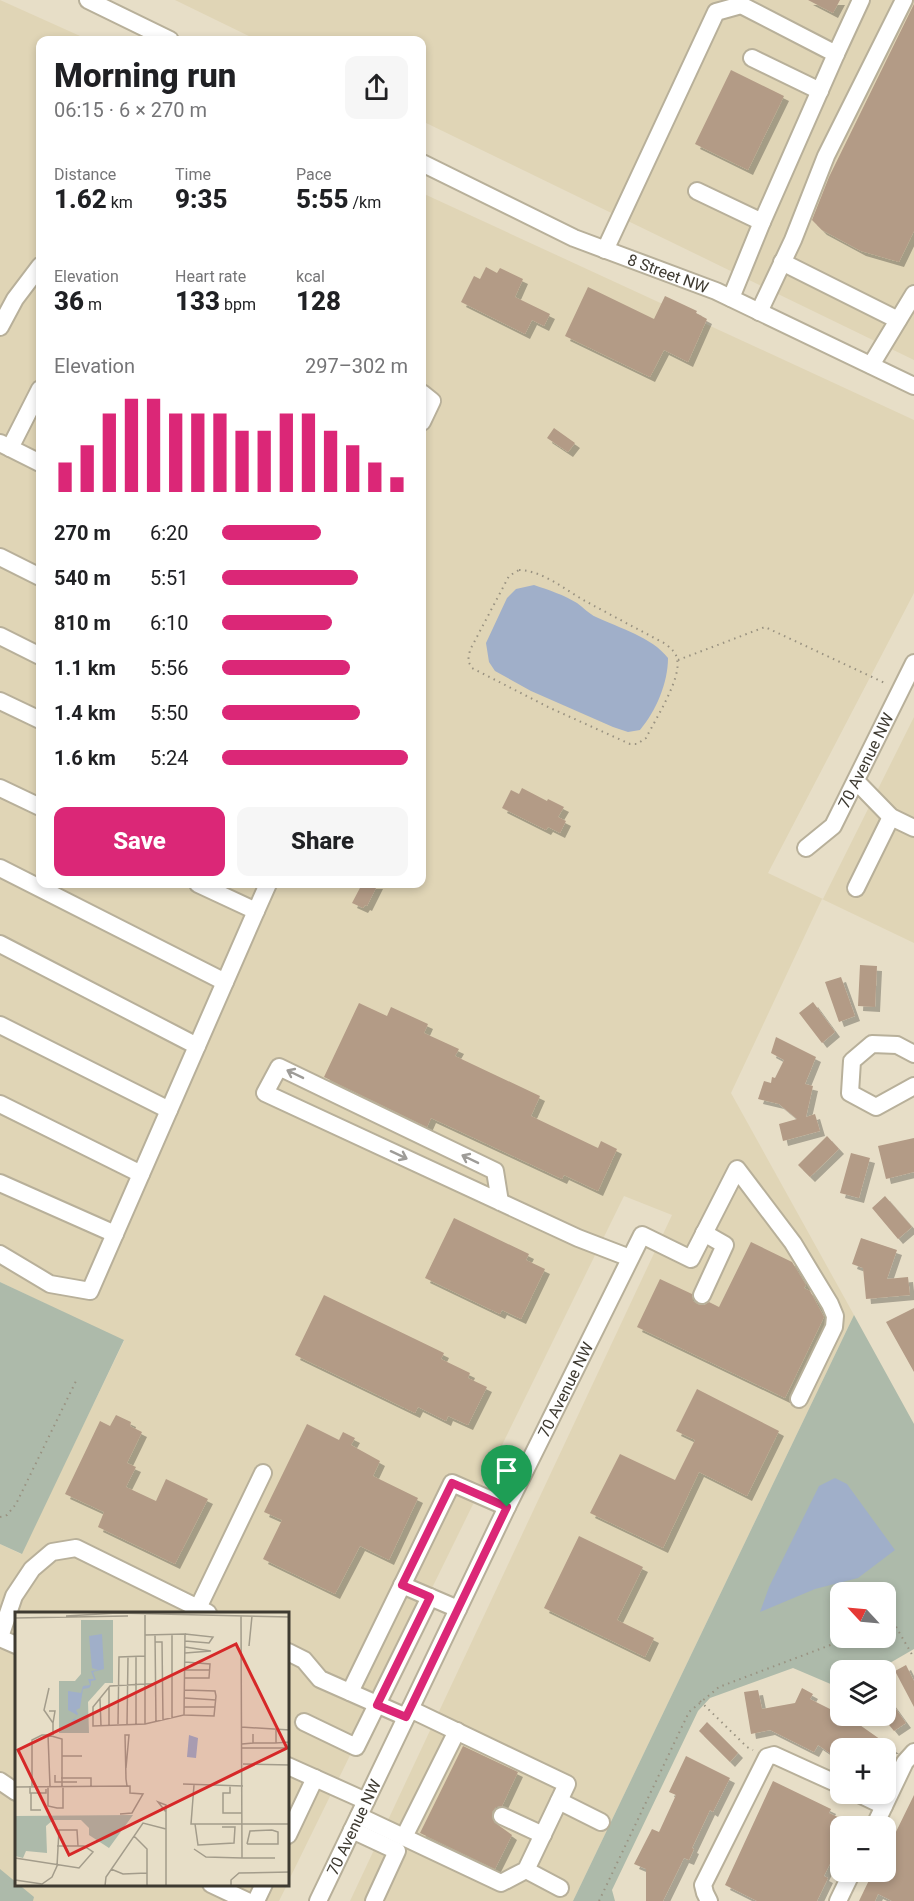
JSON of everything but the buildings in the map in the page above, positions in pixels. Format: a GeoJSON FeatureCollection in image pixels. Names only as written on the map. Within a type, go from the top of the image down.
{"type":"FeatureCollection","features":[{"type":"Feature","properties":{"kind":"street"},"geometry":{"type":"LineString","coordinates":[[88,0],[163,36]]}},
{"type":"Feature","properties":{"kind":"street"},"geometry":{"type":"LineString","coordinates":[[731,298],[762,222],[861,0]]}},
{"type":"Feature","properties":{"kind":"street"},"geometry":{"type":"LineString","coordinates":[[759,312],[793,240],[826,156],[904,0]]}},
{"type":"Feature","properties":{"kind":"street"},"geometry":{"type":"LineString","coordinates":[[605,250],[716,12],[743,3],[836,54]]}},
{"type":"Feature","properties":{"kind":"street"},"geometry":{"type":"LineString","coordinates":[[752,58],[820,91]]}},
{"type":"Feature","properties":{"kind":"street","name":"8 Street NW"},"geometry":{"type":"LineString","coordinates":[[426,165],[574,238],[731,298],[914,386]]}},
{"type":"Feature","properties":{"kind":"street"},"geometry":{"type":"LineString","coordinates":[[697,191],[762,222]]}},
{"type":"Feature","properties":{"kind":"street"},"geometry":{"type":"LineString","coordinates":[[782,262],[898,321]]}},
{"type":"Feature","properties":{"kind":"street"},"geometry":{"type":"LineString","coordinates":[[0,327],[15,299],[36,271]]}},
{"type":"Feature","properties":{"kind":"street"},"geometry":{"type":"LineString","coordinates":[[872,365],[913,300]]}},
{"type":"Feature","properties":{"kind":"street"},"geometry":{"type":"LineString","coordinates":[[36,395],[5,445],[36,461]]}},
{"type":"Feature","properties":{"kind":"street"},"geometry":{"type":"LineString","coordinates":[[426,396],[432,401],[426,414]]}},
{"type":"Feature","properties":{"kind":"street"},"geometry":{"type":"LineString","coordinates":[[0,557],[36,575]]}},
{"type":"Feature","properties":{"kind":"street"},"geometry":{"type":"LineString","coordinates":[[0,636],[36,654]]}},
{"type":"Feature","properties":{"kind":"street","name":"70 Avenue NW"},"geometry":{"type":"LineString","coordinates":[[806,848],[834,826],[914,663]]}},
{"type":"Feature","properties":{"kind":"street"},"geometry":{"type":"LineString","coordinates":[[2,707],[36,719]]}},
{"type":"Feature","properties":{"kind":"street"},"geometry":{"type":"LineString","coordinates":[[856,781],[891,817],[914,828]]}},
{"type":"Feature","properties":{"kind":"street"},"geometry":{"type":"LineString","coordinates":[[0,788],[36,805]]}},
{"type":"Feature","properties":{"kind":"street"},"geometry":{"type":"LineString","coordinates":[[856,888],[891,817]]}},
{"type":"Feature","properties":{"kind":"street"},"geometry":{"type":"LineString","coordinates":[[0,868],[36,886]]}},
{"type":"Feature","properties":{"kind":"street"},"geometry":{"type":"LineString","coordinates":[[39,888],[225,982]]}},
{"type":"Feature","properties":{"kind":"street"},"geometry":{"type":"LineString","coordinates":[[206,888],[256,912]]}},
{"type":"Feature","properties":{"kind":"street"},"geometry":{"type":"LineString","coordinates":[[0,1254],[50,1284],[90,1292],[266,888]]}},
{"type":"Feature","properties":{"kind":"street"},"geometry":{"type":"LineString","coordinates":[[0,944],[197,1046]]}},
{"type":"Feature","properties":{"kind":"street"},"geometry":{"type":"LineString","coordinates":[[0,1025],[169,1110]]}},
{"type":"Feature","properties":{"kind":"street"},"geometry":{"type":"LineString","coordinates":[[914,1054],[897,1045],[872,1044],[852,1061],[850,1093],[876,1107],[914,1086]]}},
{"type":"Feature","properties":{"kind":"street"},"geometry":{"type":"LineString","coordinates":[[500,1202],[495,1171],[279,1066],[266,1094],[500,1202],[578,1238],[630,1258]]}},
{"type":"Feature","properties":{"kind":"street"},"geometry":{"type":"LineString","coordinates":[[0,1104],[141,1174]]}},
{"type":"Feature","properties":{"kind":"street"},"geometry":{"type":"LineString","coordinates":[[702,1295],[725,1245],[704,1233],[737,1169],[793,1243],[835,1316],[834,1327],[799,1399]]}},
{"type":"Feature","properties":{"kind":"street"},"geometry":{"type":"LineString","coordinates":[[0,1183],[115,1234]]}},
{"type":"Feature","properties":{"kind":"street","name":"70 Avenue NW"},"geometry":{"type":"LineString","coordinates":[[318,1901],[507,1507],[642,1235],[691,1259],[704,1233]]}},
{"type":"Feature","properties":{"kind":"street"},"geometry":{"type":"LineString","coordinates":[[15,1645],[0,1638],[7,1593],[52,1552],[76,1548],[203,1611],[263,1473]]}},
{"type":"Feature","properties":{"kind":"street"},"geometry":{"type":"LineString","coordinates":[[350,1692],[452,1483],[507,1507]]}},
{"type":"Feature","properties":{"kind":"street"},"geometry":{"type":"LineString","coordinates":[[402,1585],[458,1609]]}},
{"type":"Feature","properties":{"kind":"street"},"geometry":{"type":"LineString","coordinates":[[304,1722],[356,1747],[430,1597]]}},
{"type":"Feature","properties":{"kind":"street"},"geometry":{"type":"LineString","coordinates":[[290,1653],[304,1660],[320,1678],[377,1705],[408,1713],[457,1731],[567,1784],[526,1869],[501,1883],[359,1816]]}},
{"type":"Feature","properties":{"kind":"street"},"geometry":{"type":"LineString","coordinates":[[404,1837],[457,1731]]}},
{"type":"Feature","properties":{"kind":"street"},"geometry":{"type":"LineString","coordinates":[[879,1816],[905,1762],[914,1752]]}},
{"type":"Feature","properties":{"kind":"street"},"geometry":{"type":"LineString","coordinates":[[707,1897],[704,1885],[767,1757],[774,1755],[830,1780]]}},
{"type":"Feature","properties":{"kind":"street"},"geometry":{"type":"LineString","coordinates":[[290,1767],[315,1778],[397,1851],[374,1901]]}},
{"type":"Feature","properties":{"kind":"street"},"geometry":{"type":"LineString","coordinates":[[290,1831],[315,1778]]}},
{"type":"Feature","properties":{"kind":"street"},"geometry":{"type":"LineString","coordinates":[[0,1781],[15,1791]]}},
{"type":"Feature","properties":{"kind":"street"},"geometry":{"type":"LineString","coordinates":[[559,1801],[602,1822]]}},
{"type":"Feature","properties":{"kind":"street"},"geometry":{"type":"LineString","coordinates":[[880,1804],[884,1806]]}},
{"type":"Feature","properties":{"kind":"street"},"geometry":{"type":"LineString","coordinates":[[502,1816],[543,1835]]}},
{"type":"Feature","properties":{"kind":"street"},"geometry":{"type":"LineString","coordinates":[[526,1869],[560,1888]]}},
{"type":"Feature","properties":{"kind":"street"},"geometry":{"type":"LineString","coordinates":[[838,1901],[847,1882]]}},
{"type":"Feature","properties":{"kind":"street"},"geometry":{"type":"LineString","coordinates":[[215,1886],[247,1901]]}},
{"type":"Feature","properties":{"kind":"street"},"geometry":{"type":"LineString","coordinates":[[256,1901],[263,1886]]}},
{"type":"Feature","properties":{"kind":"path"},"geometry":{"type":"LineString","coordinates":[[519,570],[531,570],[546,577],[666,644],[678,660],[677,677],[646,738],[638,744],[630,744],[482,675],[472,668],[468,661],[470,650],[500,592],[509,576],[519,570]]}},
{"type":"Feature","properties":{"kind":"path"},"geometry":{"type":"LineString","coordinates":[[678,660],[765,627],[900,691]]}},
{"type":"Feature","properties":{"kind":"path"},"geometry":{"type":"LineString","coordinates":[[0,1517],[7,1515],[16,1504],[77,1379]]}},
{"type":"Feature","properties":{"kind":"path"},"geometry":{"type":"LineString","coordinates":[[896,1627],[914,1658]]}},
{"type":"Feature","properties":{"kind":"path"},"geometry":{"type":"LineString","coordinates":[[599,1901],[689,1712],[719,1687],[830,1645]]}},
{"type":"Feature","properties":{"kind":"path"},"geometry":{"type":"LineString","coordinates":[[700,1701],[747,1747],[767,1757]]}},
{"type":"Feature","properties":{"kind":"shaded area"},"geometry":{"type":"Polygon","coordinates":[[[0,0],[80,36],[36,36],[36,888],[426,888],[426,195],[914,420],[914,593],[768,873],[823,899],[914,717],[914,943],[822,899],[731,1093],[854,1315],[573,1901],[350,1901],[672,1215],[624,1196],[290,1878],[290,1612],[15,1612],[15,1886],[286,1886],[279,1901],[0,1901],[0,1544],[21,1554],[124,1341],[0,1282],[0,0]]]}},
{"type":"Feature","properties":{"kind":"shaded area"},"geometry":{"type":"Polygon","coordinates":[[[175,0],[914,0],[914,360],[426,123],[426,36],[249,36],[175,0]]]}},
{"type":"Feature","properties":{"kind":"green space"},"geometry":{"type":"Polygon","coordinates":[[[0,1282],[124,1340],[22,1554],[0,1544],[0,1282]]]}},
{"type":"Feature","properties":{"kind":"green space"},"geometry":{"type":"Polygon","coordinates":[[[854,1315],[914,1424],[914,1649],[895,1660],[830,1660],[830,1684],[793,1668],[710,1698],[698,1711],[612,1890],[615,1901],[573,1901],[854,1315]]]}},
{"type":"Feature","properties":{"kind":"green space"},"geometry":{"type":"Polygon","coordinates":[[[0,1869],[15,1881],[15,1886],[21,1886],[34,1897],[33,1901],[0,1901],[0,1869]]]}},
{"type":"Feature","properties":{"kind":"water"},"geometry":{"type":"Polygon","coordinates":[[[534,585],[567,598],[593,616],[635,634],[653,644],[668,658],[666,677],[660,696],[640,730],[628,732],[613,727],[531,691],[495,671],[489,662],[486,643],[507,598],[516,589],[534,585]]]}},
{"type":"Feature","properties":{"kind":"water"},"geometry":{"type":"Polygon","coordinates":[[[835,1478],[847,1484],[895,1550],[858,1578],[830,1582],[830,1585],[760,1612],[769,1587],[819,1486],[835,1478]]]}},
{"type":"Feature","properties":{"kind":"route"},"geometry":{"type":"LineString","coordinates":[[452,1483],[507,1507],[406,1717],[377,1705],[430,1597],[402,1585],[452,1483]]}}]}
